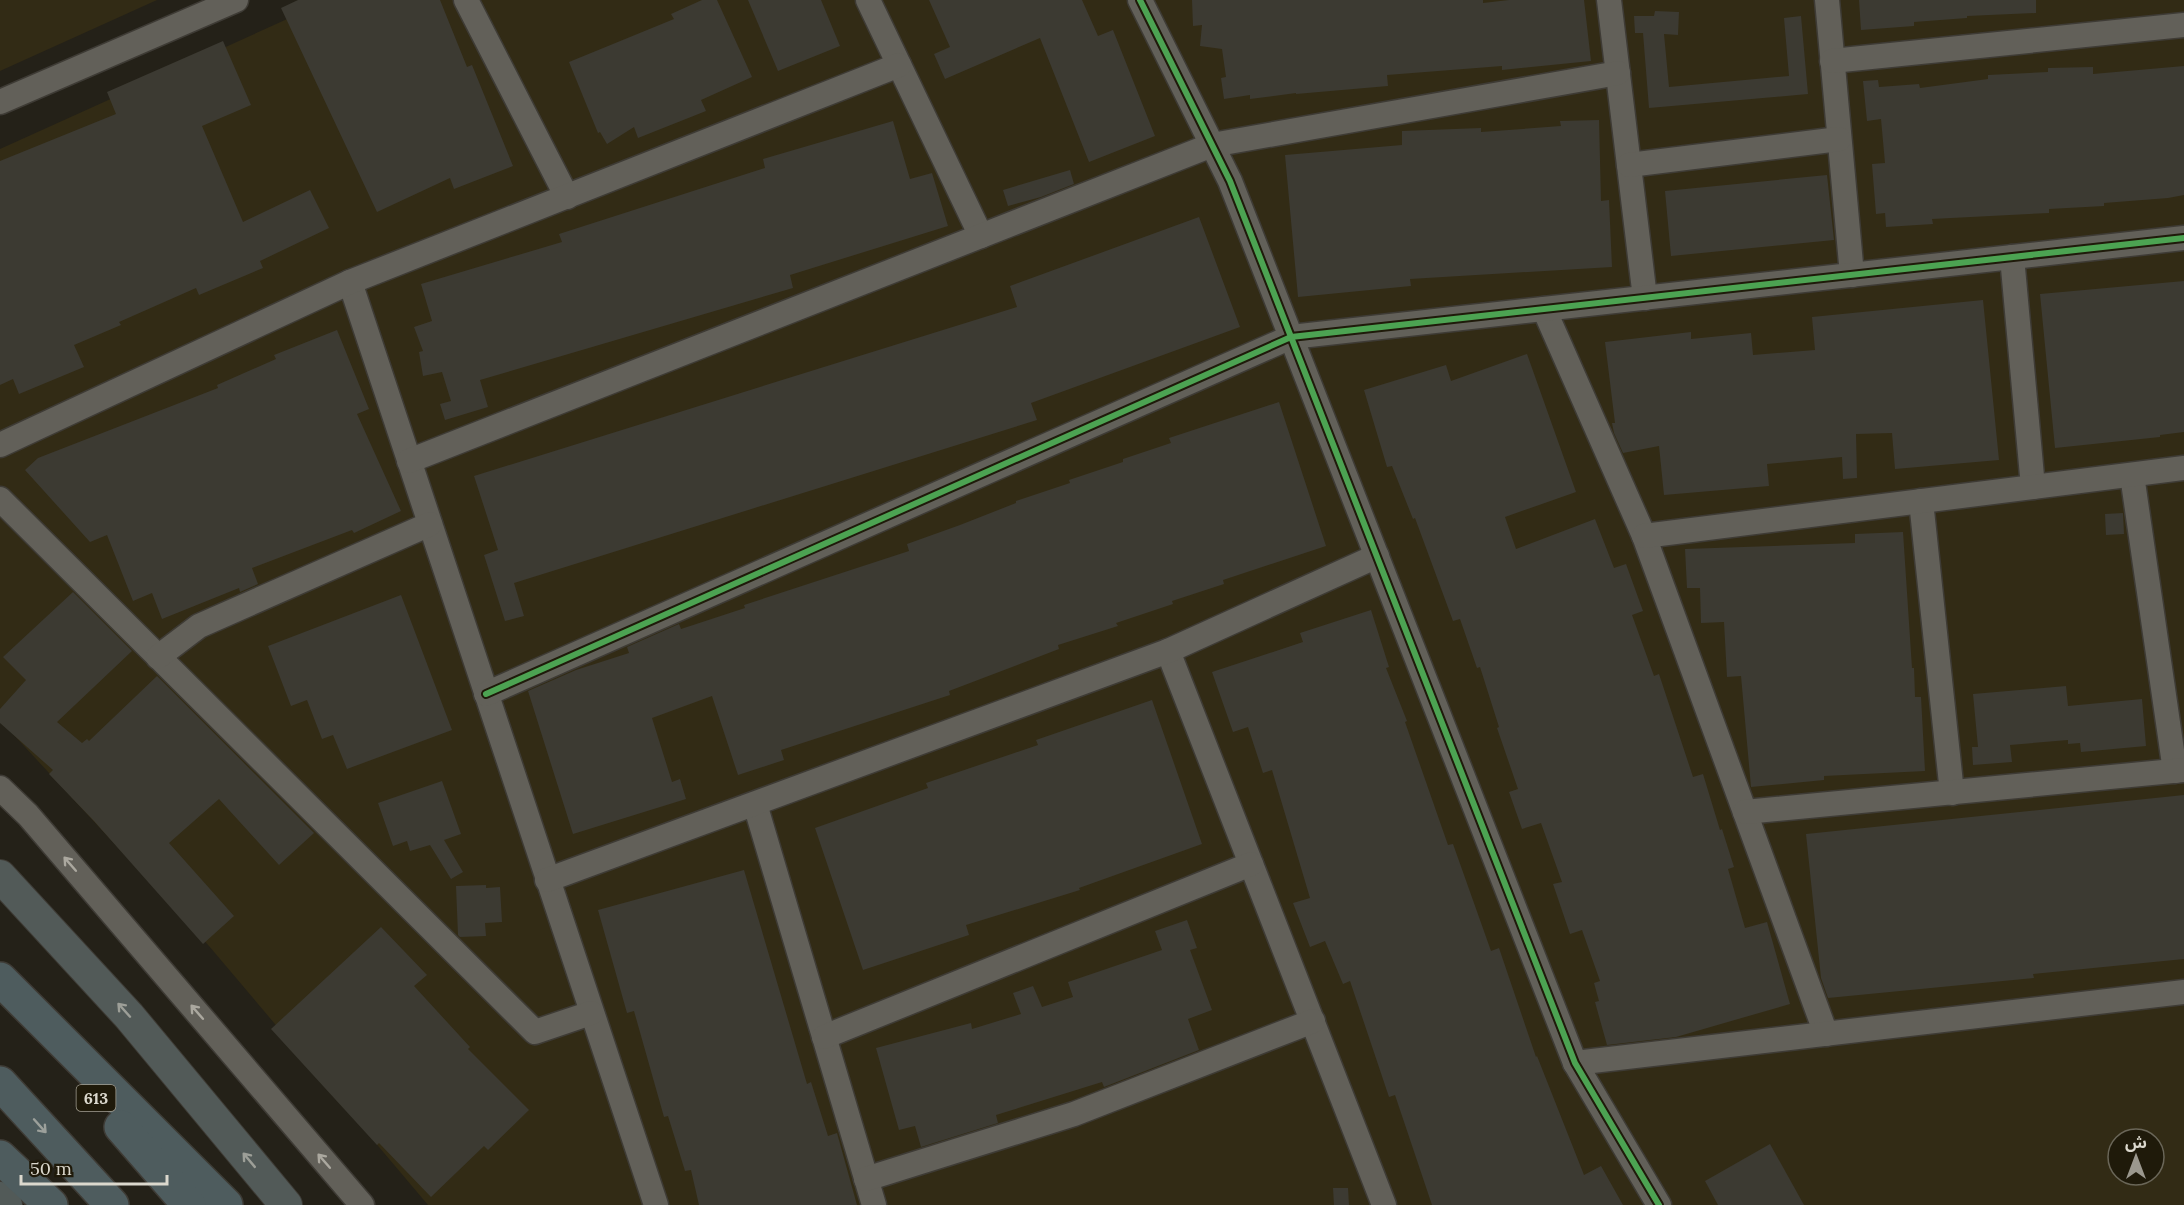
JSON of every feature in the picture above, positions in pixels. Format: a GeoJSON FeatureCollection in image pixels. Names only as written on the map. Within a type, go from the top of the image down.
{"type":"FeatureCollection","features":[{"type":"Feature","properties":{"kind":"highway"},"geometry":{"type":"LineString","coordinates":[[0,979],[226,1205]]}},
{"type":"Feature","properties":{"kind":"highway","name":"613"},"geometry":{"type":"LineString","coordinates":[[0,994],[119,1124],[189,1205]]}},
{"type":"Feature","properties":{"kind":"highway"},"geometry":{"type":"LineString","coordinates":[[0,1083],[112,1205]]}},
{"type":"Feature","properties":{"kind":"highway"},"geometry":{"type":"LineString","coordinates":[[0,1157],[51,1205]]}},
{"type":"Feature","properties":{"kind":"main road"},"geometry":{"type":"LineString","coordinates":[[0,876],[129,1016],[286,1205]]}},
{"type":"Feature","properties":{"kind":"main road"},"geometry":{"type":"LineString","coordinates":[[0,1198],[6,1205]]}},
{"type":"Feature","properties":{"kind":"street"},"geometry":{"type":"LineString","coordinates":[[0,102],[236,0]]}},
{"type":"Feature","properties":{"kind":"street"},"geometry":{"type":"LineString","coordinates":[[466,0],[567,196]]}},
{"type":"Feature","properties":{"kind":"street"},"geometry":{"type":"LineString","coordinates":[[868,0],[981,236]]}},
{"type":"Feature","properties":{"kind":"street"},"geometry":{"type":"LineString","coordinates":[[1140,0],[1230,182],[1575,1063],[1659,1205]]}},
{"type":"Feature","properties":{"kind":"street"},"geometry":{"type":"LineString","coordinates":[[1609,0],[1644,298]]}},
{"type":"Feature","properties":{"kind":"street"},"geometry":{"type":"LineString","coordinates":[[1827,0],[1852,275]]}},
{"type":"Feature","properties":{"kind":"street"},"geometry":{"type":"LineString","coordinates":[[1832,61],[2184,25]]}},
{"type":"Feature","properties":{"kind":"street"},"geometry":{"type":"LineString","coordinates":[[0,445],[350,282],[899,65]]}},
{"type":"Feature","properties":{"kind":"street"},"geometry":{"type":"LineString","coordinates":[[409,461],[1212,145],[1618,73]]}},
{"type":"Feature","properties":{"kind":"street"},"geometry":{"type":"LineString","coordinates":[[1629,165],[1839,139]]}},
{"type":"Feature","properties":{"kind":"street"},"geometry":{"type":"LineString","coordinates":[[486,694],[1291,337],[2184,238]]}},
{"type":"Feature","properties":{"kind":"street"},"geometry":{"type":"LineString","coordinates":[[2012,257],[2033,487]]}},
{"type":"Feature","properties":{"kind":"street"},"geometry":{"type":"LineString","coordinates":[[350,282],[656,1205]]}},
{"type":"Feature","properties":{"kind":"street"},"geometry":{"type":"LineString","coordinates":[[1544,309],[1644,536],[1826,1034]]}},
{"type":"Feature","properties":{"kind":"street"},"geometry":{"type":"LineString","coordinates":[[1644,536],[2184,468]]}},
{"type":"Feature","properties":{"kind":"street"},"geometry":{"type":"LineString","coordinates":[[1745,813],[2179,771],[2132,475]]}},
{"type":"Feature","properties":{"kind":"street"},"geometry":{"type":"LineString","coordinates":[[0,499],[535,1032],[591,1012]]}},
{"type":"Feature","properties":{"kind":"street"},"geometry":{"type":"LineString","coordinates":[[1921,501],[1952,793]]}},
{"type":"Feature","properties":{"kind":"street"},"geometry":{"type":"LineString","coordinates":[[158,657],[199,626],[430,524]]}},
{"type":"Feature","properties":{"kind":"street"},"geometry":{"type":"LineString","coordinates":[[547,880],[1168,651],[1377,556]]}},
{"type":"Feature","properties":{"kind":"street"},"geometry":{"type":"LineString","coordinates":[[1168,651],[1384,1205]]}},
{"type":"Feature","properties":{"kind":"street"},"geometry":{"type":"LineString","coordinates":[[0,788],[28,815],[362,1205]]}},
{"type":"Feature","properties":{"kind":"street"},"geometry":{"type":"LineString","coordinates":[[755,804],[874,1205]]}},
{"type":"Feature","properties":{"kind":"street"},"geometry":{"type":"LineString","coordinates":[[824,1037],[1251,864]]}},
{"type":"Feature","properties":{"kind":"street"},"geometry":{"type":"LineString","coordinates":[[1575,1063],[2184,992]]}},
{"type":"Feature","properties":{"kind":"street"},"geometry":{"type":"LineString","coordinates":[[866,1179],[1074,1114],[1312,1021]]}},
{"type":"Feature","properties":{"kind":"shaded area"},"geometry":{"type":"Polygon","coordinates":[[[0,0],[157,0],[0,71],[0,0]]]}},
{"type":"Feature","properties":{"kind":"shaded area"},"geometry":{"type":"Polygon","coordinates":[[[301,0],[2184,0],[2184,1205],[428,1205],[209,946],[0,720],[0,149],[305,11],[301,0]]]}},
{"type":"Feature","properties":{"kind":"building"},"geometry":{"type":"Polygon","coordinates":[[[298,0],[440,0],[467,67],[472,65],[513,166],[454,189],[450,178],[377,212],[281,8],[298,0]]]}},
{"type":"Feature","properties":{"kind":"building"},"geometry":{"type":"Polygon","coordinates":[[[702,0],[717,0],[752,77],[701,100],[706,111],[638,138],[634,127],[607,144],[600,132],[598,133],[569,62],[674,19],[671,14],[702,0]]]}},
{"type":"Feature","properties":{"kind":"building"},"geometry":{"type":"Polygon","coordinates":[[[748,0],[821,0],[840,46],[778,71],[748,0]]]}},
{"type":"Feature","properties":{"kind":"building"},"geometry":{"type":"Polygon","coordinates":[[[929,0],[1082,0],[1098,36],[1113,30],[1155,136],[1089,162],[1040,38],[945,79],[934,54],[950,47],[929,0]]]}},
{"type":"Feature","properties":{"kind":"building"},"geometry":{"type":"Polygon","coordinates":[[[1192,0],[1483,0],[1483,3],[1509,0],[1584,0],[1591,61],[1502,70],[1502,66],[1387,75],[1388,86],[1250,99],[1250,95],[1224,99],[1221,78],[1226,77],[1222,49],[1200,46],[1202,25],[1193,26],[1192,0]]]}},
{"type":"Feature","properties":{"kind":"building"},"geometry":{"type":"Polygon","coordinates":[[[1859,0],[2036,0],[2036,13],[1967,16],[1967,18],[1914,22],[1914,26],[1861,30],[1859,0]]]}},
{"type":"Feature","properties":{"kind":"building"},"geometry":{"type":"Polygon","coordinates":[[[1655,11],[1679,12],[1678,35],[1664,34],[1669,87],[1789,76],[1784,18],[1801,16],[1808,94],[1649,108],[1643,33],[1635,33],[1634,16],[1654,16],[1655,11]]]}},
{"type":"Feature","properties":{"kind":"building"},"geometry":{"type":"Polygon","coordinates":[[[223,41],[251,105],[202,126],[243,222],[310,190],[329,228],[260,261],[263,268],[199,295],[196,288],[74,345],[84,367],[19,394],[13,379],[0,385],[0,161],[116,114],[107,92],[223,41]]]}},
{"type":"Feature","properties":{"kind":"building"},"geometry":{"type":"Polygon","coordinates":[[[2184,66],[2184,195],[2104,203],[2104,206],[2049,209],[2049,213],[1932,219],[1933,224],[1886,227],[1885,213],[1876,214],[1872,164],[1885,163],[1881,119],[1867,121],[1863,81],[1878,80],[1879,87],[1919,84],[1920,88],[1988,79],[1988,75],[2048,72],[2048,68],[2093,67],[2093,74],[2184,66]]]}},
{"type":"Feature","properties":{"kind":"building"},"geometry":{"type":"Polygon","coordinates":[[[1599,120],[1601,201],[1609,200],[1612,267],[1410,279],[1411,286],[1298,297],[1285,155],[1402,145],[1402,131],[1481,128],[1481,132],[1561,126],[1560,121],[1599,120]]]}},
{"type":"Feature","properties":{"kind":"building"},"geometry":{"type":"Polygon","coordinates":[[[893,121],[910,179],[932,173],[948,226],[790,275],[793,288],[480,380],[488,407],[445,420],[440,404],[451,401],[442,372],[423,376],[419,352],[423,351],[414,327],[432,321],[421,284],[562,242],[559,234],[765,168],[763,159],[893,121]]]}},
{"type":"Feature","properties":{"kind":"building"},"geometry":{"type":"Polygon","coordinates":[[[1070,170],[1074,184],[1041,197],[1008,206],[1003,190],[1070,170]]]}},
{"type":"Feature","properties":{"kind":"building"},"geometry":{"type":"Polygon","coordinates":[[[1827,175],[1834,240],[1671,256],[1665,191],[1827,175]]]}},
{"type":"Feature","properties":{"kind":"building"},"geometry":{"type":"Polygon","coordinates":[[[1199,217],[1240,327],[1031,403],[1037,420],[514,583],[524,616],[505,621],[484,555],[498,550],[474,476],[1017,307],[1010,286],[1199,217]]]}},
{"type":"Feature","properties":{"kind":"building"},"geometry":{"type":"Polygon","coordinates":[[[2184,281],[2184,432],[2160,435],[2160,437],[2055,448],[2040,294],[2184,281]]]}},
{"type":"Feature","properties":{"kind":"building"},"geometry":{"type":"Polygon","coordinates":[[[1983,300],[1999,460],[1895,469],[1892,433],[1856,434],[1857,478],[1843,479],[1842,457],[1767,464],[1769,486],[1664,495],[1659,446],[1623,453],[1614,433],[1612,423],[1615,423],[1605,342],[1691,332],[1691,339],[1751,333],[1753,355],[1815,350],[1812,317],[1983,300]]]}},
{"type":"Feature","properties":{"kind":"building"},"geometry":{"type":"Polygon","coordinates":[[[337,330],[369,409],[357,414],[401,511],[354,533],[352,530],[252,568],[258,584],[240,592],[239,588],[162,619],[152,593],[133,601],[107,535],[90,542],[25,470],[38,458],[218,388],[217,385],[276,359],[274,355],[337,330]]]}},
{"type":"Feature","properties":{"kind":"building"},"geometry":{"type":"Polygon","coordinates":[[[1527,354],[1576,492],[1505,517],[1516,549],[1595,519],[1614,568],[1626,564],[1643,611],[1632,615],[1654,676],[1659,674],[1693,777],[1703,774],[1734,867],[1728,869],[1745,928],[1767,922],[1790,1004],[1676,1037],[1607,1045],[1595,1002],[1599,1001],[1594,983],[1600,981],[1582,930],[1570,934],[1553,884],[1562,882],[1541,823],[1522,829],[1509,792],[1518,789],[1497,728],[1499,727],[1480,667],[1477,668],[1460,619],[1453,621],[1415,518],[1413,519],[1392,466],[1387,467],[1364,390],[1446,365],[1451,381],[1527,354]]]}},
{"type":"Feature","properties":{"kind":"building"},"geometry":{"type":"Polygon","coordinates":[[[1279,402],[1326,546],[1223,580],[1224,584],[1116,623],[1118,626],[1058,645],[1059,649],[949,691],[950,695],[781,750],[784,760],[738,775],[712,696],[652,718],[672,782],[680,779],[686,799],[573,834],[528,691],[576,670],[629,653],[627,647],[679,624],[681,629],[745,608],[744,605],[909,551],[907,544],[1016,503],[1016,501],[1070,483],[1069,480],[1123,462],[1123,459],[1171,443],[1169,438],[1279,402]]]}},
{"type":"Feature","properties":{"kind":"building"},"geometry":{"type":"Polygon","coordinates":[[[2123,513],[2124,534],[2106,535],[2105,514],[2123,513]]]}},
{"type":"Feature","properties":{"kind":"building"},"geometry":{"type":"Polygon","coordinates":[[[1903,532],[1912,668],[1914,668],[1915,697],[1921,697],[1925,771],[1824,776],[1824,780],[1751,787],[1741,676],[1727,677],[1724,622],[1701,623],[1700,588],[1687,588],[1685,549],[1855,543],[1855,534],[1903,532]]]}},
{"type":"Feature","properties":{"kind":"building"},"geometry":{"type":"Polygon","coordinates":[[[73,592],[132,651],[57,722],[82,743],[87,739],[89,741],[157,676],[314,833],[279,865],[219,799],[169,843],[234,916],[203,944],[49,774],[53,770],[0,723],[0,709],[26,680],[3,657],[73,592]]]}},
{"type":"Feature","properties":{"kind":"building"},"geometry":{"type":"Polygon","coordinates":[[[401,595],[452,730],[347,769],[333,735],[322,739],[307,700],[291,706],[268,646],[401,595]]]}},
{"type":"Feature","properties":{"kind":"building"},"geometry":{"type":"Polygon","coordinates":[[[1371,610],[1389,667],[1386,668],[1407,721],[1405,722],[1448,845],[1453,844],[1491,951],[1499,948],[1536,1057],[1584,1175],[1601,1166],[1623,1205],[1432,1205],[1395,1095],[1389,1097],[1350,981],[1343,984],[1325,941],[1310,947],[1293,903],[1310,898],[1272,770],[1263,773],[1248,727],[1233,732],[1212,672],[1303,642],[1300,633],[1371,610]]]}},
{"type":"Feature","properties":{"kind":"building"},"geometry":{"type":"Polygon","coordinates":[[[2066,686],[2068,706],[2142,699],[2146,746],[2081,752],[2080,743],[2068,744],[2068,740],[2010,745],[2012,762],[1973,765],[1972,747],[1978,747],[1973,694],[2066,686]]]}},
{"type":"Feature","properties":{"kind":"building"},"geometry":{"type":"Polygon","coordinates":[[[1152,700],[1202,844],[1079,888],[1080,890],[966,925],[969,935],[863,970],[815,828],[928,788],[926,783],[1038,745],[1036,740],[1152,700]]]}},
{"type":"Feature","properties":{"kind":"building"},"geometry":{"type":"Polygon","coordinates":[[[442,781],[461,834],[444,840],[463,872],[451,879],[430,845],[410,851],[407,841],[393,846],[378,803],[442,781]]]}},
{"type":"Feature","properties":{"kind":"building"},"geometry":{"type":"Polygon","coordinates":[[[2184,795],[2184,959],[2033,974],[2034,978],[1828,998],[1821,978],[1806,834],[2184,795]]]}},
{"type":"Feature","properties":{"kind":"building"},"geometry":{"type":"Polygon","coordinates":[[[744,870],[807,1084],[811,1082],[828,1136],[837,1133],[857,1205],[699,1205],[691,1170],[685,1171],[668,1116],[664,1117],[634,1011],[627,1013],[598,910],[744,870]]]}},
{"type":"Feature","properties":{"kind":"building"},"geometry":{"type":"Polygon","coordinates":[[[486,885],[486,888],[500,887],[502,922],[485,923],[486,936],[460,937],[458,935],[456,886],[486,885]]]}},
{"type":"Feature","properties":{"kind":"building"},"geometry":{"type":"Polygon","coordinates":[[[1187,920],[1197,948],[1190,950],[1212,1010],[1188,1019],[1199,1050],[1104,1087],[1102,1082],[996,1115],[998,1123],[921,1147],[915,1126],[899,1130],[876,1048],[971,1023],[972,1029],[1021,1014],[1013,993],[1033,986],[1042,1007],[1073,997],[1068,982],[1162,950],[1155,931],[1187,920]]]}},
{"type":"Feature","properties":{"kind":"building"},"geometry":{"type":"Polygon","coordinates":[[[381,927],[427,975],[414,986],[470,1047],[468,1049],[529,1110],[488,1150],[484,1146],[431,1197],[379,1143],[377,1145],[271,1029],[381,927]]]}},
{"type":"Feature","properties":{"kind":"building"},"geometry":{"type":"Polygon","coordinates":[[[1770,1144],[1804,1205],[1718,1205],[1705,1181],[1770,1144]]]}},
{"type":"Feature","properties":{"kind":"building"},"geometry":{"type":"Polygon","coordinates":[[[1333,1188],[1348,1188],[1349,1205],[1334,1205],[1333,1188]]]}},
{"type":"Feature","properties":{"kind":"cycle path"},"geometry":{"type":"LineString","coordinates":[[1140,0],[1230,181],[1575,1063],[1659,1205]]}},
{"type":"Feature","properties":{"kind":"cycle path"},"geometry":{"type":"LineString","coordinates":[[486,694],[1291,337],[2184,238]]}}]}
